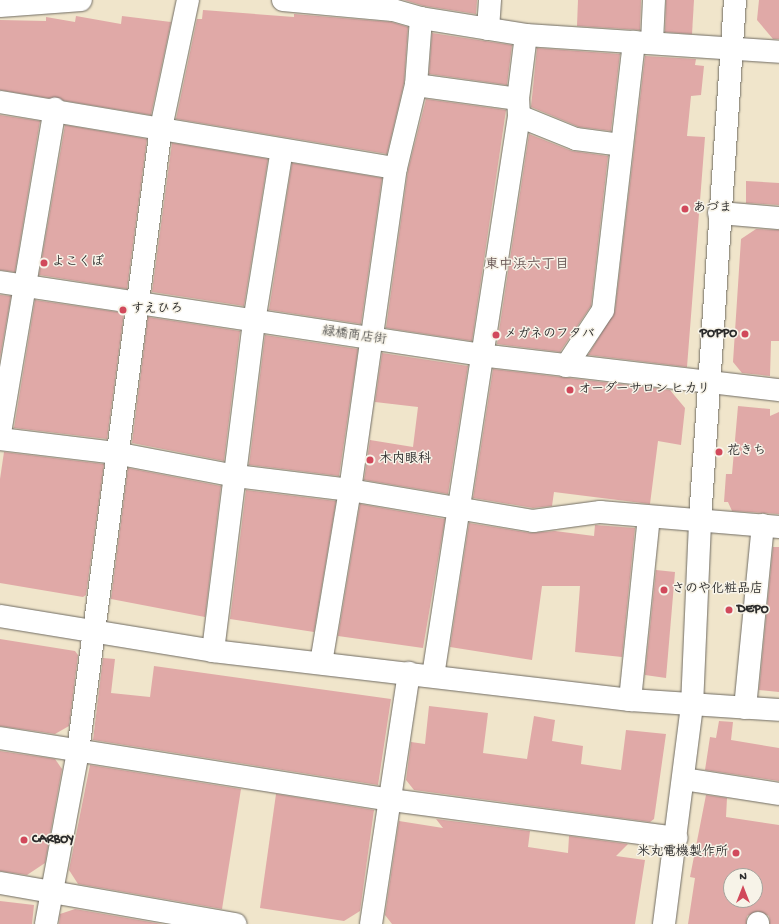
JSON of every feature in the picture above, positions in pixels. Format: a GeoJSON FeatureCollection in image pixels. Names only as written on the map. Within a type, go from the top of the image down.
{"type":"FeatureCollection","features":[{"type":"Feature","properties":{"kind":"street"},"geometry":{"type":"LineString","coordinates":[[0,6],[81,0]]}},
{"type":"Feature","properties":{"kind":"street"},"geometry":{"type":"LineString","coordinates":[[46,924],[78,751],[115,453],[139,304],[161,128],[188,0]]}},
{"type":"Feature","properties":{"kind":"street"},"geometry":{"type":"LineString","coordinates":[[283,0],[394,5],[421,18],[526,35],[643,42],[731,50],[779,52]]}},
{"type":"Feature","properties":{"kind":"street"},"geometry":{"type":"LineString","coordinates":[[488,29],[490,0]]}},
{"type":"Feature","properties":{"kind":"street"},"geometry":{"type":"LineString","coordinates":[[566,366],[603,310],[620,144],[654,0]]}},
{"type":"Feature","properties":{"kind":"street"},"geometry":{"type":"LineString","coordinates":[[664,924],[684,779],[692,706],[700,520],[735,0]]}},
{"type":"Feature","properties":{"kind":"street"},"geometry":{"type":"LineString","coordinates":[[320,663],[350,490],[373,339],[396,168],[416,86],[421,18]]}},
{"type":"Feature","properties":{"kind":"street"},"geometry":{"type":"LineString","coordinates":[[433,676],[518,107],[526,35]]}},
{"type":"Feature","properties":{"kind":"street"},"geometry":{"type":"LineString","coordinates":[[416,86],[518,107],[576,139],[620,144]]}},
{"type":"Feature","properties":{"kind":"street"},"geometry":{"type":"LineString","coordinates":[[0,102],[55,109],[282,150],[396,168]]}},
{"type":"Feature","properties":{"kind":"street"},"geometry":{"type":"LineString","coordinates":[[0,433],[55,109]]}},
{"type":"Feature","properties":{"kind":"street"},"geometry":{"type":"LineString","coordinates":[[213,651],[254,322],[282,150]]}},
{"type":"Feature","properties":{"kind":"street"},"geometry":{"type":"LineString","coordinates":[[720,213],[779,218]]}},
{"type":"Feature","properties":{"kind":"street","name":"緑橋商店街"},"geometry":{"type":"LineString","coordinates":[[0,282],[254,322],[480,355],[779,390]]}},
{"type":"Feature","properties":{"kind":"street"},"geometry":{"type":"LineString","coordinates":[[0,439],[115,453],[236,476],[350,490],[533,521],[600,512],[771,526],[745,708]]}},
{"type":"Feature","properties":{"kind":"street"},"geometry":{"type":"LineString","coordinates":[[630,700],[649,517]]}},
{"type":"Feature","properties":{"kind":"street"},"geometry":{"type":"LineString","coordinates":[[0,616],[93,633],[213,651],[630,700],[692,706],[779,710]]}},
{"type":"Feature","properties":{"kind":"street"},"geometry":{"type":"LineString","coordinates":[[371,924],[392,800],[409,673]]}},
{"type":"Feature","properties":{"kind":"street"},"geometry":{"type":"LineString","coordinates":[[0,738],[392,800],[676,838]]}},
{"type":"Feature","properties":{"kind":"street"},"geometry":{"type":"LineString","coordinates":[[684,779],[779,794]]}},
{"type":"Feature","properties":{"kind":"street"},"geometry":{"type":"LineString","coordinates":[[0,883],[51,891],[198,921],[235,924]]}},
{"type":"Feature","properties":{"kind":"building"},"geometry":{"type":"Polygon","coordinates":[[[404,0],[477,0],[476,14],[424,6],[404,0]]]}},
{"type":"Feature","properties":{"kind":"building"},"geometry":{"type":"Polygon","coordinates":[[[578,0],[641,0],[640,30],[577,26],[578,0]]]}},
{"type":"Feature","properties":{"kind":"building"},"geometry":{"type":"Polygon","coordinates":[[[666,0],[694,0],[692,34],[665,32],[666,0]]]}},
{"type":"Feature","properties":{"kind":"building"},"geometry":{"type":"Polygon","coordinates":[[[759,0],[779,0],[779,39],[773,39],[757,20],[759,0]]]}},
{"type":"Feature","properties":{"kind":"building"},"geometry":{"type":"Polygon","coordinates":[[[203,10],[294,17],[294,14],[391,22],[408,27],[404,83],[387,154],[176,119],[197,19],[202,19],[203,10]]]}},
{"type":"Feature","properties":{"kind":"building"},"geometry":{"type":"Polygon","coordinates":[[[76,16],[121,24],[122,16],[171,22],[151,115],[0,90],[0,20],[46,21],[46,17],[75,22],[76,16]]]}},
{"type":"Feature","properties":{"kind":"building"},"geometry":{"type":"Polygon","coordinates":[[[432,33],[512,45],[507,85],[429,74],[432,33]]]}},
{"type":"Feature","properties":{"kind":"building"},"geometry":{"type":"Polygon","coordinates":[[[537,48],[620,54],[611,131],[579,127],[531,107],[537,48]]]}},
{"type":"Feature","properties":{"kind":"building"},"geometry":{"type":"Polygon","coordinates":[[[645,56],[696,59],[695,65],[704,66],[701,95],[691,96],[687,136],[705,137],[687,367],[588,355],[615,311],[645,56]]]}},
{"type":"Feature","properties":{"kind":"building"},"geometry":{"type":"Polygon","coordinates":[[[426,99],[506,110],[472,341],[386,328],[408,170],[426,99]]]}},
{"type":"Feature","properties":{"kind":"building"},"geometry":{"type":"Polygon","coordinates":[[[0,115],[40,121],[15,272],[0,270],[0,115]]]}},
{"type":"Feature","properties":{"kind":"building"},"geometry":{"type":"Polygon","coordinates":[[[65,125],[147,139],[127,289],[39,275],[65,125]]]}},
{"type":"Feature","properties":{"kind":"building"},"geometry":{"type":"Polygon","coordinates":[[[529,134],[572,151],[608,156],[591,306],[560,352],[497,344],[529,134]]]}},
{"type":"Feature","properties":{"kind":"building"},"geometry":{"type":"Polygon","coordinates":[[[172,143],[268,159],[244,306],[152,292],[172,143]]]}},
{"type":"Feature","properties":{"kind":"building"},"geometry":{"type":"Polygon","coordinates":[[[292,163],[382,178],[361,324],[269,310],[292,163]]]}},
{"type":"Feature","properties":{"kind":"building"},"geometry":{"type":"Polygon","coordinates":[[[746,181],[779,183],[779,205],[746,203],[746,181]]]}},
{"type":"Feature","properties":{"kind":"building"},"geometry":{"type":"Polygon","coordinates":[[[756,229],[779,230],[779,341],[771,341],[770,376],[742,373],[733,362],[741,239],[756,229]]]}},
{"type":"Feature","properties":{"kind":"building"},"geometry":{"type":"Polygon","coordinates":[[[0,295],[11,296],[0,358],[0,295]]]}},
{"type":"Feature","properties":{"kind":"building"},"geometry":{"type":"Polygon","coordinates":[[[35,300],[124,313],[107,439],[14,428],[35,300]]]}},
{"type":"Feature","properties":{"kind":"building"},"geometry":{"type":"Polygon","coordinates":[[[148,317],[240,331],[224,461],[132,443],[148,317]]]}},
{"type":"Feature","properties":{"kind":"building"},"geometry":{"type":"Polygon","coordinates":[[[265,335],[358,349],[339,476],[249,465],[265,335]]]}},
{"type":"Feature","properties":{"kind":"building"},"geometry":{"type":"Polygon","coordinates":[[[382,353],[468,366],[448,494],[364,480],[370,440],[413,447],[418,407],[375,402],[382,353]]]}},
{"type":"Feature","properties":{"kind":"building"},"geometry":{"type":"Polygon","coordinates":[[[493,369],[670,390],[685,408],[681,445],[658,441],[650,504],[554,492],[552,506],[533,508],[473,498],[493,369]]]}},
{"type":"Feature","properties":{"kind":"building"},"geometry":{"type":"Polygon","coordinates":[[[738,406],[770,409],[770,416],[779,412],[779,514],[732,511],[728,502],[724,502],[726,474],[732,474],[738,406]]]}},
{"type":"Feature","properties":{"kind":"building"},"geometry":{"type":"Polygon","coordinates":[[[4,452],[104,464],[86,595],[83,597],[0,583],[0,479],[4,452]]]}},
{"type":"Feature","properties":{"kind":"building"},"geometry":{"type":"Polygon","coordinates":[[[128,468],[221,486],[205,617],[111,599],[128,468]]]}},
{"type":"Feature","properties":{"kind":"building"},"geometry":{"type":"Polygon","coordinates":[[[246,490],[336,501],[314,632],[230,619],[246,490]]]}},
{"type":"Feature","properties":{"kind":"building"},"geometry":{"type":"Polygon","coordinates":[[[360,504],[445,519],[423,648],[338,636],[360,504]]]}},
{"type":"Feature","properties":{"kind":"building"},"geometry":{"type":"Polygon","coordinates":[[[469,523],[531,533],[555,531],[594,536],[595,525],[635,528],[622,657],[575,652],[580,586],[542,586],[532,660],[450,647],[469,523]]]}},
{"type":"Feature","properties":{"kind":"building"},"geometry":{"type":"Polygon","coordinates":[[[773,547],[779,547],[779,692],[759,690],[773,547]]]}},
{"type":"Feature","properties":{"kind":"building"},"geometry":{"type":"Polygon","coordinates":[[[656,570],[675,572],[666,678],[645,675],[656,570]]]}},
{"type":"Feature","properties":{"kind":"building"},"geometry":{"type":"Polygon","coordinates":[[[0,639],[75,651],[78,655],[69,726],[55,734],[0,726],[0,639]]]}},
{"type":"Feature","properties":{"kind":"building"},"geometry":{"type":"Polygon","coordinates":[[[103,658],[115,659],[111,693],[150,697],[154,666],[391,699],[378,785],[93,740],[103,658]]]}},
{"type":"Feature","properties":{"kind":"building"},"geometry":{"type":"Polygon","coordinates":[[[429,706],[488,713],[483,753],[527,759],[534,716],[555,720],[552,741],[583,746],[581,764],[621,770],[626,730],[666,734],[654,819],[650,822],[414,790],[406,780],[411,742],[425,744],[429,706]]]}},
{"type":"Feature","properties":{"kind":"building"},"geometry":{"type":"Polygon","coordinates":[[[719,721],[733,722],[731,740],[779,748],[779,781],[705,770],[710,737],[716,738],[719,721]]]}},
{"type":"Feature","properties":{"kind":"building"},"geometry":{"type":"Polygon","coordinates":[[[0,751],[55,759],[62,769],[45,863],[27,875],[0,871],[0,751]]]}},
{"type":"Feature","properties":{"kind":"building"},"geometry":{"type":"Polygon","coordinates":[[[90,765],[241,789],[222,909],[78,884],[69,870],[90,765]]]}},
{"type":"Feature","properties":{"kind":"building"},"geometry":{"type":"Polygon","coordinates":[[[276,794],[374,810],[360,911],[344,921],[260,908],[276,794]]]}},
{"type":"Feature","properties":{"kind":"building","name":"米丸電機製作所"},"geometry":{"type":"Polygon","coordinates":[[[706,795],[727,798],[726,817],[779,825],[779,924],[770,924],[769,916],[758,911],[747,916],[746,924],[688,924],[695,878],[690,877],[706,795]]]}},
{"type":"Feature","properties":{"kind":"building"},"geometry":{"type":"Polygon","coordinates":[[[436,819],[530,831],[528,847],[568,853],[569,836],[628,844],[616,856],[645,860],[635,924],[392,924],[385,915],[399,821],[443,828],[436,819]]]}},
{"type":"Feature","properties":{"kind":"building"},"geometry":{"type":"Polygon","coordinates":[[[0,901],[34,905],[32,924],[0,924],[0,901]]]}},
{"type":"Feature","properties":{"kind":"building"},"geometry":{"type":"Polygon","coordinates":[[[75,909],[162,924],[59,924],[60,914],[75,909]]]}},
{"type":"Feature","properties":{"kind":"place","name":"あづま"},"geometry":{"type":"Point","coordinates":[685,209]}},
{"type":"Feature","properties":{"kind":"place","name":"よこくぼ"},"geometry":{"type":"Point","coordinates":[44,263]}},
{"type":"Feature","properties":{"kind":"place","name":"すえひろ"},"geometry":{"type":"Point","coordinates":[123,310]}},
{"type":"Feature","properties":{"kind":"place","name":"POPPO"},"geometry":{"type":"Point","coordinates":[745,334]}},
{"type":"Feature","properties":{"kind":"place","name":"メガネのフタバ"},"geometry":{"type":"Point","coordinates":[496,335]}},
{"type":"Feature","properties":{"kind":"place","name":"オーダーサロン ヒカリ"},"geometry":{"type":"Point","coordinates":[570,390]}},
{"type":"Feature","properties":{"kind":"place","name":"花きち"},"geometry":{"type":"Point","coordinates":[719,452]}},
{"type":"Feature","properties":{"kind":"place","name":"木内眼科"},"geometry":{"type":"Point","coordinates":[370,460]}},
{"type":"Feature","properties":{"kind":"place","name":"さのや化粧品店"},"geometry":{"type":"Point","coordinates":[664,590]}},
{"type":"Feature","properties":{"kind":"place","name":"DEPO"},"geometry":{"type":"Point","coordinates":[729,610]}},
{"type":"Feature","properties":{"kind":"place","name":"CARBOY"},"geometry":{"type":"Point","coordinates":[24,840]}},
{"type":"Feature","properties":{"kind":"place","name":"米丸電機製作所"},"geometry":{"type":"Point","coordinates":[736,853]}},
{"type":"Feature","properties":{"kind":"district","name":"東中浜六丁目"},"geometry":{"type":"Point","coordinates":[527,266]}}]}
